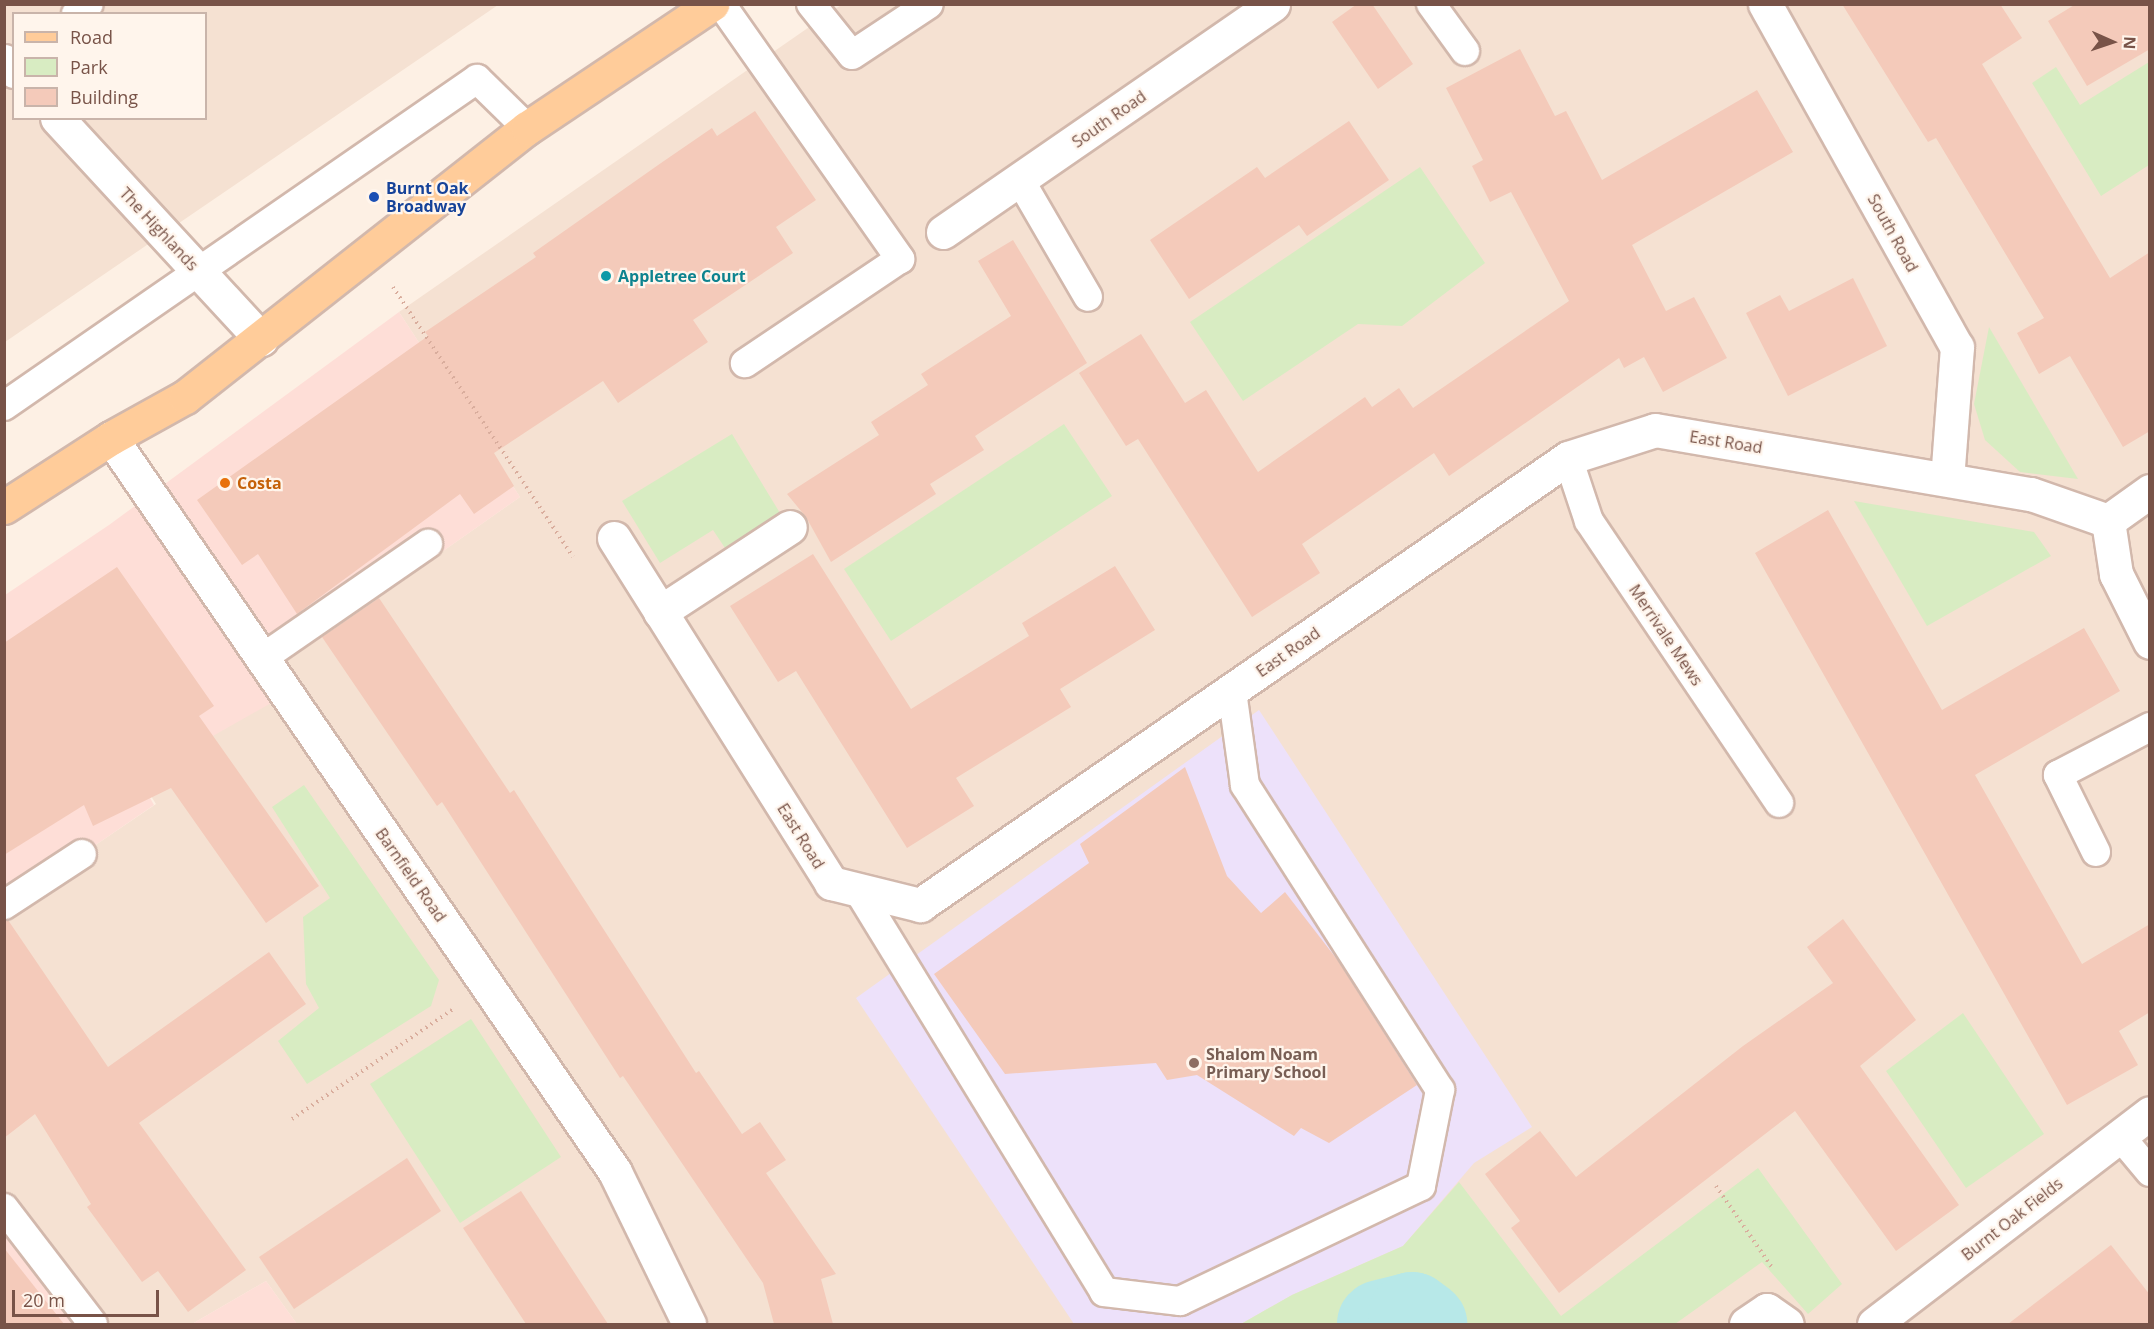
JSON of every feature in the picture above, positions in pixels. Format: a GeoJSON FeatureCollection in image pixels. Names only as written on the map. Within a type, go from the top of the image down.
{"type":"FeatureCollection","features":[{"type":"Feature","properties":{"kind":"main road"},"geometry":{"type":"LineString","coordinates":[[4,507],[111,438],[185,397],[261,339],[368,250],[527,128],[712,4]]}},
{"type":"Feature","properties":{"kind":"street","name":"South Road"},"geometry":{"type":"LineString","coordinates":[[943,232],[1273,4]]}},
{"type":"Feature","properties":{"kind":"street","name":"South Road"},"geometry":{"type":"LineString","coordinates":[[1765,4],[1957,347],[1947,479]]}},
{"type":"Feature","properties":{"kind":"street","name":"The Highlands"},"geometry":{"type":"LineString","coordinates":[[59,120],[261,339]]}},
{"type":"Feature","properties":{"kind":"street","name":"East Road"},"geometry":{"type":"LineString","coordinates":[[614,538],[831,883],[920,906],[1568,458],[1655,430],[2031,494],[2108,521]]}},
{"type":"Feature","properties":{"kind":"street","name":"Barnfield Road"},"geometry":{"type":"LineString","coordinates":[[111,438],[615,1172],[689,1324]]}},
{"type":"Feature","properties":{"kind":"street"},"geometry":{"type":"LineString","coordinates":[[2150,491],[2108,521],[2116,574],[2150,642]]}},
{"type":"Feature","properties":{"kind":"street"},"geometry":{"type":"LineString","coordinates":[[660,612],[790,527]]}},
{"type":"Feature","properties":{"kind":"street","name":"Burnt Oak Fields"},"geometry":{"type":"LineString","coordinates":[[1875,1324],[2150,1113]]}},
{"type":"Feature","properties":{"kind":"street"},"geometry":{"type":"LineString","coordinates":[[1746,1324],[1767,1310],[1787,1324]]}},
{"type":"Feature","properties":{"kind":"lane"},"geometry":{"type":"LineString","coordinates":[[721,4],[900,259],[745,363]]}},
{"type":"Feature","properties":{"kind":"lane"},"geometry":{"type":"LineString","coordinates":[[811,4],[852,55],[928,4]]}},
{"type":"Feature","properties":{"kind":"lane"},"geometry":{"type":"LineString","coordinates":[[1431,4],[1465,51]]}},
{"type":"Feature","properties":{"kind":"lane"},"geometry":{"type":"LineString","coordinates":[[4,406],[200,273],[477,79],[527,128]]}},
{"type":"Feature","properties":{"kind":"lane"},"geometry":{"type":"LineString","coordinates":[[1020,180],[1088,297]]}},
{"type":"Feature","properties":{"kind":"lane","name":"Merrivale Mews"},"geometry":{"type":"LineString","coordinates":[[1568,458],[1589,521],[1779,803]]}},
{"type":"Feature","properties":{"kind":"lane"},"geometry":{"type":"LineString","coordinates":[[261,658],[429,544]]}},
{"type":"Feature","properties":{"kind":"lane"},"geometry":{"type":"LineString","coordinates":[[858,891],[1104,1292],[1180,1301],[1421,1186],[1440,1090],[1245,785],[1232,690]]}},
{"type":"Feature","properties":{"kind":"lane"},"geometry":{"type":"LineString","coordinates":[[2096,852],[2058,775],[2150,727]]}},
{"type":"Feature","properties":{"kind":"lane"},"geometry":{"type":"LineString","coordinates":[[4,905],[82,854]]}},
{"type":"Feature","properties":{"kind":"lane"},"geometry":{"type":"LineString","coordinates":[[2120,1136],[2150,1172]]}},
{"type":"Feature","properties":{"kind":"lane"},"geometry":{"type":"LineString","coordinates":[[4,1208],[93,1324]]}},
{"type":"Feature","properties":{"kind":"path"},"geometry":{"type":"LineString","coordinates":[[368,250],[576,561],[614,538]]}},
{"type":"Feature","properties":{"kind":"path"},"geometry":{"type":"LineString","coordinates":[[291,1119],[488,985]]}},
{"type":"Feature","properties":{"kind":"path"},"geometry":{"type":"LineString","coordinates":[[1716,1186],[1780,1278]]}},
{"type":"Feature","properties":{"kind":"shaded area"},"geometry":{"type":"Polygon","coordinates":[[[5,5],[498,5],[5,342],[5,5]]]}},
{"type":"Feature","properties":{"kind":"shaded area"},"geometry":{"type":"Polygon","coordinates":[[[841,5],[2149,5],[2149,1324],[297,1324],[266,1281],[192,1324],[94,1324],[5,1202],[4,907],[156,804],[139,777],[268,674],[520,497],[399,312],[841,5]]]}},
{"type":"Feature","properties":{"kind":"shaded area"},"geometry":{"type":"Polygon","coordinates":[[[399,312],[520,497],[271,672],[287,694],[139,778],[154,805],[5,907],[5,595],[109,525],[399,312]]]}},
{"type":"Feature","properties":{"kind":"shaded area","name":"Shalom Noam Primary School"},"geometry":{"type":"Polygon","coordinates":[[[1259,710],[1532,1127],[1474,1163],[1403,1246],[1292,1295],[1241,1324],[1074,1324],[856,998],[1259,710]]]}},
{"type":"Feature","properties":{"kind":"shaded area"},"geometry":{"type":"Polygon","coordinates":[[[5,1202],[94,1324],[5,1324],[5,1202]]]}},
{"type":"Feature","properties":{"kind":"shaded area"},"geometry":{"type":"Polygon","coordinates":[[[266,1281],[297,1324],[192,1324],[266,1281]]]}},
{"type":"Feature","properties":{"kind":"green space"},"geometry":{"type":"Polygon","coordinates":[[[2149,62],[2149,165],[2101,196],[2032,83],[2056,67],[2080,105],[2149,62]]]}},
{"type":"Feature","properties":{"kind":"green space"},"geometry":{"type":"Polygon","coordinates":[[[1420,167],[1485,263],[1402,326],[1358,324],[1243,401],[1190,322],[1420,167]]]}},
{"type":"Feature","properties":{"kind":"green space"},"geometry":{"type":"Polygon","coordinates":[[[1989,327],[2078,479],[2020,472],[1985,440],[1974,404],[1989,327]]]}},
{"type":"Feature","properties":{"kind":"green space"},"geometry":{"type":"Polygon","coordinates":[[[1064,424],[1112,496],[891,641],[844,569],[1064,424]]]}},
{"type":"Feature","properties":{"kind":"green space"},"geometry":{"type":"Polygon","coordinates":[[[732,434],[780,513],[725,548],[713,530],[660,563],[622,501],[732,434]]]}},
{"type":"Feature","properties":{"kind":"green space"},"geometry":{"type":"Polygon","coordinates":[[[1854,501],[2034,532],[2051,556],[1927,626],[1854,501]]]}},
{"type":"Feature","properties":{"kind":"green space"},"geometry":{"type":"Polygon","coordinates":[[[304,785],[439,980],[431,1006],[307,1084],[278,1041],[319,1008],[306,984],[303,917],[330,898],[272,807],[304,785]]]}},
{"type":"Feature","properties":{"kind":"green space"},"geometry":{"type":"Polygon","coordinates":[[[1963,1013],[2044,1134],[1966,1188],[1886,1071],[1963,1013]]]}},
{"type":"Feature","properties":{"kind":"green space"},"geometry":{"type":"Polygon","coordinates":[[[471,1019],[561,1157],[460,1223],[370,1084],[471,1019]]]}},
{"type":"Feature","properties":{"kind":"green space"},"geometry":{"type":"Polygon","coordinates":[[[1758,1168],[1842,1284],[1808,1314],[1762,1262],[1675,1324],[1241,1324],[1292,1295],[1403,1246],[1459,1182],[1561,1316],[1758,1168]]]}},
{"type":"Feature","properties":{"kind":"building"},"geometry":{"type":"Polygon","coordinates":[[[1357,4],[1372,4],[1413,64],[1378,89],[1332,22],[1357,4]]]}},
{"type":"Feature","properties":{"kind":"building"},"geometry":{"type":"Polygon","coordinates":[[[1842,4],[2000,4],[2022,38],[1982,64],[2110,278],[2150,252],[2150,431],[2123,447],[2070,356],[2039,374],[2017,333],[2044,318],[1936,138],[1928,142],[1842,4]]]}},
{"type":"Feature","properties":{"kind":"building"},"geometry":{"type":"Polygon","coordinates":[[[2076,4],[2150,4],[2150,49],[2087,86],[2048,21],[2076,4]]]}},
{"type":"Feature","properties":{"kind":"building"},"geometry":{"type":"Polygon","coordinates":[[[1520,49],[1555,116],[1566,111],[1602,180],[1757,90],[1793,152],[1632,245],[1666,311],[1694,297],[1727,358],[1663,392],[1644,357],[1624,368],[1619,358],[1449,476],[1434,453],[1302,544],[1320,573],[1252,617],[1138,439],[1126,446],[1079,373],[1141,334],[1185,403],[1206,390],[1258,472],[1365,397],[1372,407],[1399,388],[1413,408],[1569,301],[1511,192],[1490,202],[1472,166],[1483,160],[1446,88],[1520,49]]]}},
{"type":"Feature","properties":{"kind":"building"},"geometry":{"type":"Polygon","coordinates":[[[755,111],[816,200],[776,227],[793,253],[693,320],[708,342],[618,403],[603,381],[494,453],[514,486],[474,514],[460,494],[297,614],[258,554],[242,565],[197,500],[428,336],[425,332],[536,257],[533,253],[661,163],[712,128],[717,136],[755,111]]]}},
{"type":"Feature","properties":{"kind":"building"},"geometry":{"type":"Polygon","coordinates":[[[1349,121],[1389,180],[1307,236],[1299,225],[1189,299],[1150,240],[1257,167],[1265,178],[1349,121]]]}},
{"type":"Feature","properties":{"kind":"building"},"geometry":{"type":"Polygon","coordinates":[[[1013,240],[1087,363],[975,436],[984,450],[930,484],[936,494],[831,562],[806,517],[787,494],[879,435],[871,422],[928,385],[921,374],[1011,316],[978,261],[1013,240]]]}},
{"type":"Feature","properties":{"kind":"building"},"geometry":{"type":"Polygon","coordinates":[[[1853,278],[1887,346],[1788,396],[1746,313],[1780,295],[1789,311],[1853,278]]]}},
{"type":"Feature","properties":{"kind":"building"},"geometry":{"type":"Polygon","coordinates":[[[1828,510],[1942,710],[2084,628],[2120,691],[1975,775],[2082,964],[2150,924],[2150,1012],[2119,1031],[2138,1065],[2067,1105],[1755,553],[1828,510]]]}},
{"type":"Feature","properties":{"kind":"building"},"geometry":{"type":"Polygon","coordinates":[[[813,554],[911,709],[1029,636],[1022,623],[1115,566],[1155,630],[1060,689],[1071,707],[956,778],[974,806],[907,848],[796,671],[778,682],[730,606],[813,554]]]}},
{"type":"Feature","properties":{"kind":"building"},"geometry":{"type":"Polygon","coordinates":[[[117,567],[214,706],[199,716],[319,886],[266,923],[171,788],[93,826],[84,805],[4,855],[4,643],[117,567]]]}},
{"type":"Feature","properties":{"kind":"building"},"geometry":{"type":"Polygon","coordinates":[[[379,598],[510,793],[514,790],[696,1073],[699,1071],[742,1134],[760,1122],[786,1160],[766,1173],[836,1274],[821,1279],[833,1324],[774,1324],[763,1283],[623,1076],[620,1078],[442,802],[437,806],[322,637],[379,598]]]}},
{"type":"Feature","properties":{"kind":"building"},"geometry":{"type":"Polygon","coordinates":[[[1185,767],[1227,876],[1261,913],[1285,892],[1339,962],[1417,1085],[1329,1143],[1301,1128],[1294,1136],[1197,1075],[1167,1080],[1156,1063],[1005,1074],[934,974],[1089,863],[1080,844],[1185,767]]]}},
{"type":"Feature","properties":{"kind":"building"},"geometry":{"type":"Polygon","coordinates":[[[1843,919],[1916,1020],[1860,1066],[1959,1205],[1896,1251],[1795,1111],[1559,1293],[1511,1228],[1520,1221],[1485,1174],[1540,1131],[1576,1177],[1743,1046],[1833,983],[1807,947],[1843,919]]]}},
{"type":"Feature","properties":{"kind":"building"},"geometry":{"type":"Polygon","coordinates":[[[8,920],[108,1067],[269,952],[306,1004],[139,1123],[246,1270],[188,1312],[158,1271],[142,1282],[87,1207],[91,1204],[35,1114],[4,1138],[4,921],[8,920]]]}},
{"type":"Feature","properties":{"kind":"building"},"geometry":{"type":"Polygon","coordinates":[[[407,1158],[441,1211],[294,1309],[259,1257],[407,1158]]]}},
{"type":"Feature","properties":{"kind":"building"},"geometry":{"type":"Polygon","coordinates":[[[521,1191],[608,1324],[526,1324],[463,1228],[521,1191]]]}},
{"type":"Feature","properties":{"kind":"building"},"geometry":{"type":"Polygon","coordinates":[[[2111,1245],[2150,1295],[2150,1324],[2008,1324],[2111,1245]]]}},
{"type":"Feature","properties":{"kind":"building"},"geometry":{"type":"Polygon","coordinates":[[[4,1248],[64,1324],[4,1324],[4,1248]]]}},
{"type":"Feature","properties":{"kind":"waterway"},"geometry":{"type":"LineString","coordinates":[[1381,1324],[1412,1316],[1423,1324]]}},
{"type":"Feature","properties":{"kind":"place","name":"Burnt Oak Broadway"},"geometry":{"type":"Point","coordinates":[374,197]}},
{"type":"Feature","properties":{"kind":"place","name":"Appletree Court"},"geometry":{"type":"Point","coordinates":[606,276]}},
{"type":"Feature","properties":{"kind":"place","name":"Costa"},"geometry":{"type":"Point","coordinates":[225,483]}},
{"type":"Feature","properties":{"kind":"place","name":"Shalom Noam Primary School"},"geometry":{"type":"Point","coordinates":[1194,1063]}}]}
